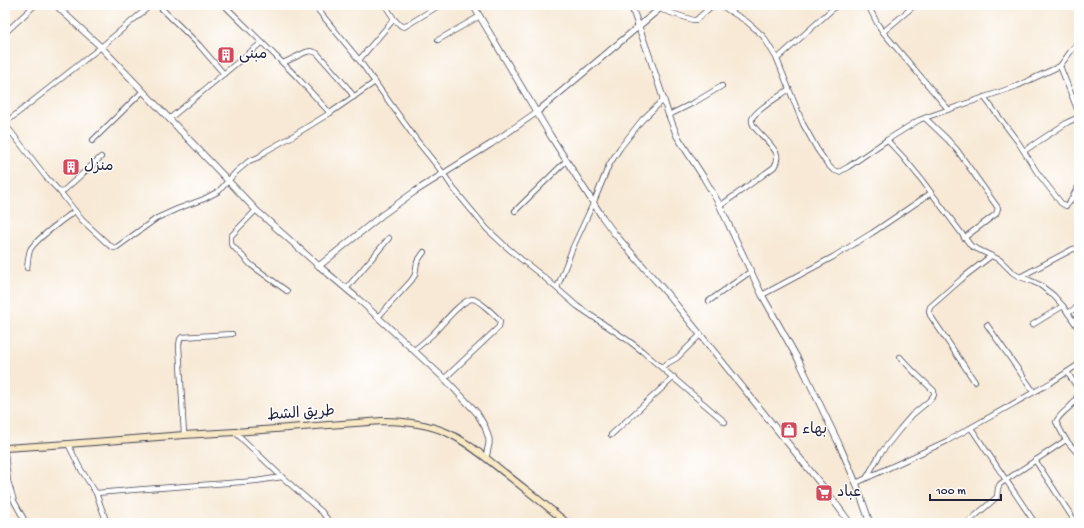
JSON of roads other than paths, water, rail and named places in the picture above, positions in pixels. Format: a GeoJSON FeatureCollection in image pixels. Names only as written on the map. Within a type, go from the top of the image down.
{"type":"FeatureCollection","features":[{"type":"Feature","properties":{"kind":"main road","name":"طريق الشط"},"geometry":{"type":"LineString","coordinates":[[5,448],[382,422],[403,422],[430,427],[447,433],[469,445],[567,523]]}},
{"type":"Feature","properties":{"kind":"street"},"geometry":{"type":"LineString","coordinates":[[5,33],[35,5]]}},
{"type":"Feature","properties":{"kind":"street"},"geometry":{"type":"LineString","coordinates":[[56,5],[101,47],[256,210],[445,378],[477,413],[485,427],[490,444],[486,457]]}},
{"type":"Feature","properties":{"kind":"street"},"geometry":{"type":"LineString","coordinates":[[151,5],[5,124],[46,177],[75,211],[90,228],[114,248],[157,218],[211,196],[222,188],[236,172],[251,160],[330,113],[375,82]]}},
{"type":"Feature","properties":{"kind":"street"},"geometry":{"type":"LineString","coordinates":[[158,5],[199,45],[224,74]]}},
{"type":"Feature","properties":{"kind":"street"},"geometry":{"type":"LineString","coordinates":[[224,5],[283,63],[330,113]]}},
{"type":"Feature","properties":{"kind":"street"},"geometry":{"type":"LineString","coordinates":[[314,5],[359,60],[453,188],[488,229],[577,306],[629,341],[674,377],[725,422]]}},
{"type":"Feature","properties":{"kind":"street"},"geometry":{"type":"LineString","coordinates":[[385,5],[394,19],[404,27],[440,5]]}},
{"type":"Feature","properties":{"kind":"street"},"geometry":{"type":"LineString","coordinates":[[472,5],[566,161],[593,204],[614,233],[670,297],[769,422],[828,493],[850,523]]}},
{"type":"Feature","properties":{"kind":"street"},"geometry":{"type":"LineString","coordinates":[[632,5],[669,115],[678,136],[720,206],[762,296],[800,361],[856,483],[870,523]]}},
{"type":"Feature","properties":{"kind":"street"},"geometry":{"type":"LineString","coordinates":[[319,266],[382,215],[414,192],[491,144],[537,112],[662,7],[696,20],[713,5]]}},
{"type":"Feature","properties":{"kind":"street"},"geometry":{"type":"LineString","coordinates":[[720,5],[752,26],[763,36],[777,59],[803,124],[817,149],[833,170],[839,172],[887,140],[925,118],[1017,86],[1060,66],[1079,40]]}},
{"type":"Feature","properties":{"kind":"street"},"geometry":{"type":"LineString","coordinates":[[777,59],[837,5]]}},
{"type":"Feature","properties":{"kind":"street"},"geometry":{"type":"LineString","coordinates":[[868,5],[883,32],[948,109]]}},
{"type":"Feature","properties":{"kind":"street"},"geometry":{"type":"LineString","coordinates":[[883,32],[915,5]]}},
{"type":"Feature","properties":{"kind":"street"},"geometry":{"type":"LineString","coordinates":[[438,40],[480,16]]}},
{"type":"Feature","properties":{"kind":"street"},"geometry":{"type":"LineString","coordinates":[[359,60],[394,19]]}},
{"type":"Feature","properties":{"kind":"street"},"geometry":{"type":"LineString","coordinates":[[169,120],[261,43]]}},
{"type":"Feature","properties":{"kind":"street"},"geometry":{"type":"LineString","coordinates":[[283,63],[306,52],[310,51],[317,53],[354,97]]}},
{"type":"Feature","properties":{"kind":"street"},"geometry":{"type":"LineString","coordinates":[[1024,151],[1079,115],[1060,66]]}},
{"type":"Feature","properties":{"kind":"street"},"geometry":{"type":"LineString","coordinates":[[669,115],[722,86]]}},
{"type":"Feature","properties":{"kind":"street"},"geometry":{"type":"LineString","coordinates":[[720,206],[774,168],[777,156],[774,150],[754,128],[752,119],[757,112],[789,89]]}},
{"type":"Feature","properties":{"kind":"street"},"geometry":{"type":"LineString","coordinates":[[92,141],[143,91]]}},
{"type":"Feature","properties":{"kind":"street"},"geometry":{"type":"LineString","coordinates":[[984,97],[1061,203],[1066,206],[1070,204],[1074,193],[1079,186]]}},
{"type":"Feature","properties":{"kind":"street"},"geometry":{"type":"LineString","coordinates":[[558,288],[573,247],[612,159],[642,120],[664,99]]}},
{"type":"Feature","properties":{"kind":"street"},"geometry":{"type":"LineString","coordinates":[[925,118],[957,150],[998,208],[996,214],[964,238]]}},
{"type":"Feature","properties":{"kind":"street"},"geometry":{"type":"LineString","coordinates":[[887,140],[921,179],[971,246],[1000,260],[1020,277],[1040,285],[1053,295],[1063,306],[1079,329]]}},
{"type":"Feature","properties":{"kind":"street"},"geometry":{"type":"LineString","coordinates":[[61,193],[101,157]]}},
{"type":"Feature","properties":{"kind":"street"},"geometry":{"type":"LineString","coordinates":[[515,211],[566,161]]}},
{"type":"Feature","properties":{"kind":"street"},"geometry":{"type":"LineString","coordinates":[[762,296],[833,257],[872,233],[931,193]]}},
{"type":"Feature","properties":{"kind":"street"},"geometry":{"type":"LineString","coordinates":[[256,210],[231,236],[231,244],[251,265],[287,291]]}},
{"type":"Feature","properties":{"kind":"street"},"geometry":{"type":"LineString","coordinates":[[28,268],[28,255],[32,247],[75,211]]}},
{"type":"Feature","properties":{"kind":"street"},"geometry":{"type":"LineString","coordinates":[[346,289],[389,238]]}},
{"type":"Feature","properties":{"kind":"street"},"geometry":{"type":"LineString","coordinates":[[1020,277],[1073,249],[1079,248]]}},
{"type":"Feature","properties":{"kind":"street"},"geometry":{"type":"LineString","coordinates":[[378,317],[414,277],[418,262],[424,252]]}},
{"type":"Feature","properties":{"kind":"street"},"geometry":{"type":"LineString","coordinates":[[975,382],[930,316],[929,311],[930,307],[991,256]]}},
{"type":"Feature","properties":{"kind":"street"},"geometry":{"type":"LineString","coordinates":[[709,301],[750,272]]}},
{"type":"Feature","properties":{"kind":"street"},"geometry":{"type":"LineString","coordinates":[[414,350],[433,334],[464,302],[470,299],[478,301],[500,320],[500,325],[495,331],[445,378]]}},
{"type":"Feature","properties":{"kind":"street"},"geometry":{"type":"LineString","coordinates":[[1032,325],[1063,306]]}},
{"type":"Feature","properties":{"kind":"street"},"geometry":{"type":"LineString","coordinates":[[1068,313],[1079,306]]}},
{"type":"Feature","properties":{"kind":"street"},"geometry":{"type":"LineString","coordinates":[[987,325],[1034,392]]}},
{"type":"Feature","properties":{"kind":"street"},"geometry":{"type":"LineString","coordinates":[[184,435],[179,345],[180,338],[190,336],[232,334]]}},
{"type":"Feature","properties":{"kind":"street"},"geometry":{"type":"LineString","coordinates":[[660,367],[682,354],[700,334]]}},
{"type":"Feature","properties":{"kind":"street"},"geometry":{"type":"LineString","coordinates":[[867,477],[880,454],[900,429],[912,415],[934,395],[934,391],[900,356]]}},
{"type":"Feature","properties":{"kind":"street"},"geometry":{"type":"LineString","coordinates":[[856,483],[924,452],[971,428],[1079,364]]}},
{"type":"Feature","properties":{"kind":"street"},"geometry":{"type":"LineString","coordinates":[[1067,372],[1079,390],[1077,398],[1058,417],[1056,422],[1066,440],[1079,455]]}},
{"type":"Feature","properties":{"kind":"street"},"geometry":{"type":"LineString","coordinates":[[611,435],[674,377]]}},
{"type":"Feature","properties":{"kind":"street"},"geometry":{"type":"LineString","coordinates":[[971,428],[1036,523]]}},
{"type":"Feature","properties":{"kind":"street"},"geometry":{"type":"LineString","coordinates":[[235,432],[282,477],[322,512],[330,523]]}},
{"type":"Feature","properties":{"kind":"street"},"geometry":{"type":"LineString","coordinates":[[967,523],[997,497],[1000,484],[1066,440]]}},
{"type":"Feature","properties":{"kind":"street"},"geometry":{"type":"LineString","coordinates":[[68,444],[80,468],[96,493],[107,523]]}},
{"type":"Feature","properties":{"kind":"street"},"geometry":{"type":"LineString","coordinates":[[5,452],[8,481],[14,501],[26,523]]}},
{"type":"Feature","properties":{"kind":"street"},"geometry":{"type":"LineString","coordinates":[[1035,460],[1076,523]]}},
{"type":"Feature","properties":{"kind":"street"},"geometry":{"type":"LineString","coordinates":[[96,493],[145,488],[256,481],[282,477]]}},
{"type":"Feature","properties":{"kind":"place","name":"مبنى"},"geometry":{"type":"Point","coordinates":[226,55]}},
{"type":"Feature","properties":{"kind":"place","name":"منزل"},"geometry":{"type":"Point","coordinates":[71,167]}},
{"type":"Feature","properties":{"kind":"place","name":"بهاء"},"geometry":{"type":"Point","coordinates":[789,430]}},
{"type":"Feature","properties":{"kind":"place","name":"عباد"},"geometry":{"type":"Point","coordinates":[824,493]}}]}
